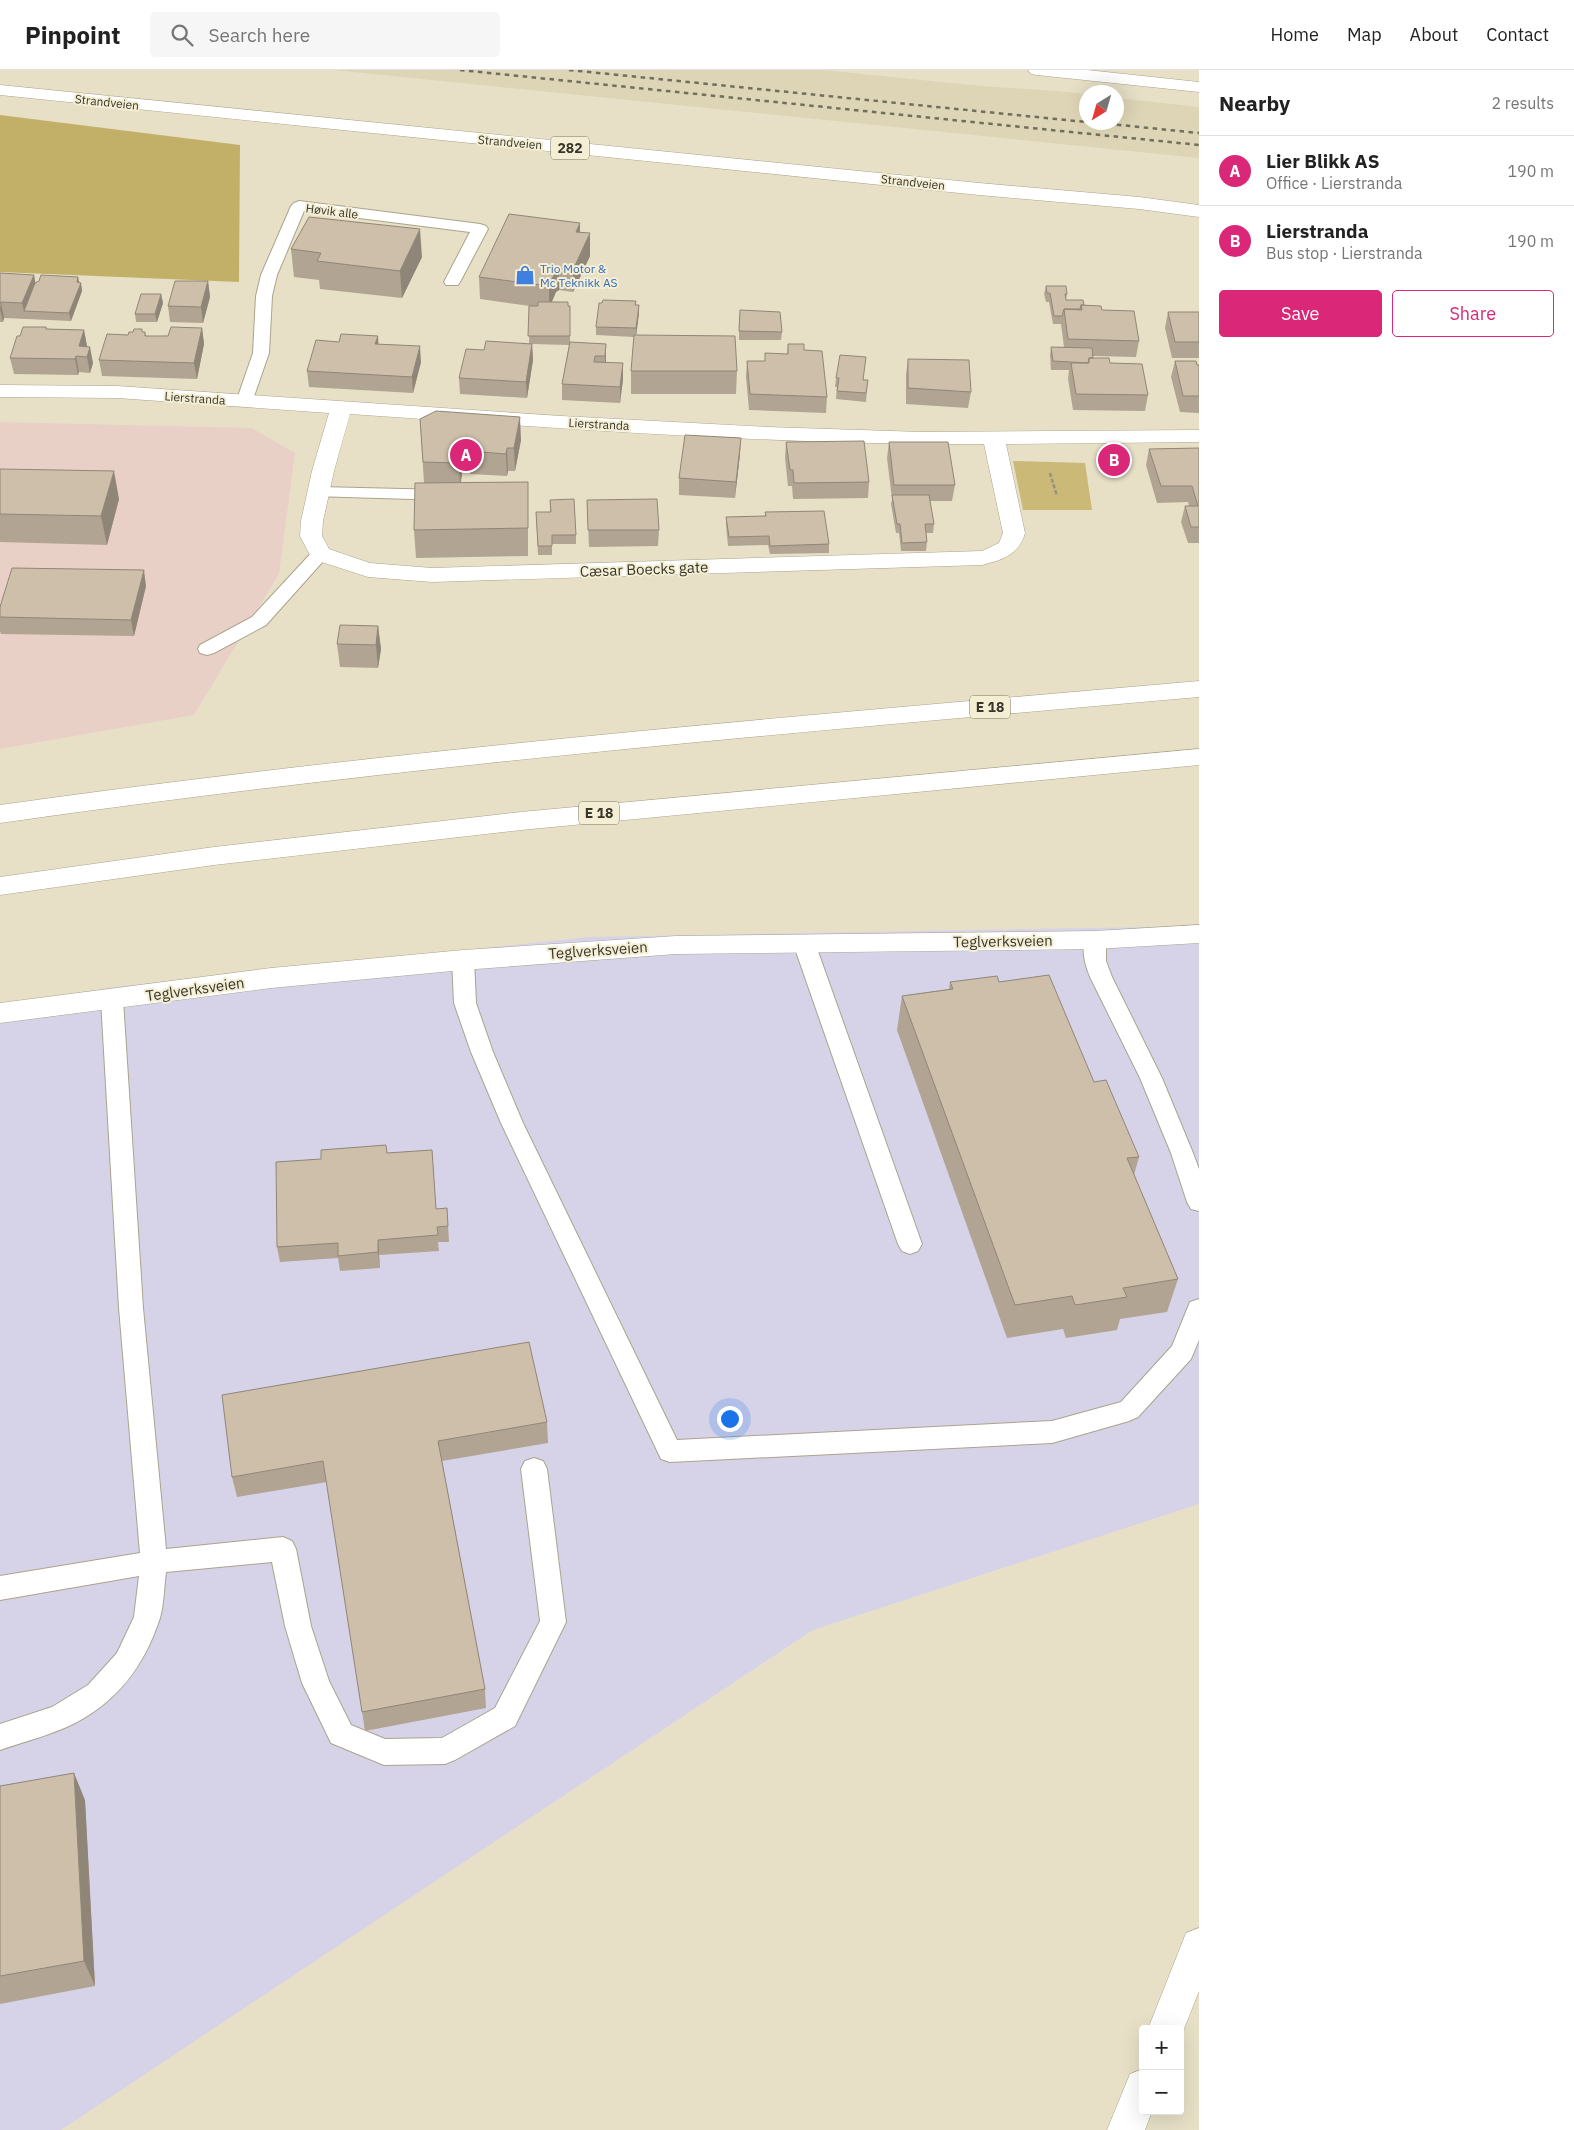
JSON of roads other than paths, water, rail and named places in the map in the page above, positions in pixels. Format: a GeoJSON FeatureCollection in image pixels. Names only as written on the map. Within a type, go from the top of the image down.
{"type":"FeatureCollection","features":[{"type":"Feature","properties":{"kind":"main road"},"geometry":{"type":"LineString","coordinates":[[1036,70],[1199,87]]}},
{"type":"Feature","properties":{"kind":"main road","name":"Strandveien"},"geometry":{"type":"LineString","coordinates":[[0,90],[979,189],[1139,203],[1199,211]]}},
{"type":"Feature","properties":{"kind":"main road","name":"Strandveien"},"geometry":{"type":"LineString","coordinates":[[1139,203],[1199,204]]}},
{"type":"Feature","properties":{"kind":"main road","name":"Lierstranda"},"geometry":{"type":"LineString","coordinates":[[0,391],[117,392],[244,402],[767,433],[994,439],[1199,436]]}},
{"type":"Feature","properties":{"kind":"main road"},"geometry":{"type":"LineString","coordinates":[[320,554],[311,536],[323,471],[341,408]]}},
{"type":"Feature","properties":{"kind":"main road","name":"Cæsar Boecks gate"},"geometry":{"type":"LineString","coordinates":[[320,554],[368,570],[432,575],[982,558],[1004,551],[1013,540],[1014,533],[994,439]]}},
{"type":"Feature","properties":{"kind":"main road","name":"E 18"},"geometry":{"type":"LineString","coordinates":[[0,814],[212,784],[367,766],[1199,689]]}},
{"type":"Feature","properties":{"kind":"main road","name":"E 18"},"geometry":{"type":"LineString","coordinates":[[0,886],[214,856],[521,821],[1199,757]]}},
{"type":"Feature","properties":{"kind":"main road","name":"Teglverksveien"},"geometry":{"type":"LineString","coordinates":[[0,1013],[272,978],[463,960],[676,945],[1095,940],[1199,934]]}},
{"type":"Feature","properties":{"kind":"main road"},"geometry":{"type":"LineString","coordinates":[[1168,2025],[1199,1946]]}},
{"type":"Feature","properties":{"kind":"main road"},"geometry":{"type":"LineString","coordinates":[[1126,2130],[1139,2097]]}},
{"type":"Feature","properties":{"kind":"lane","name":"Høvik alle"},"geometry":{"type":"LineString","coordinates":[[244,402],[261,353],[264,296],[269,275],[299,206],[480,229],[452,282]]}},
{"type":"Feature","properties":{"kind":"lane"},"geometry":{"type":"LineString","coordinates":[[319,492],[467,496]]}},
{"type":"Feature","properties":{"kind":"lane"},"geometry":{"type":"LineString","coordinates":[[207,649],[259,621],[320,554]]}},
{"type":"Feature","properties":{"kind":"lane"},"geometry":{"type":"LineString","coordinates":[[1095,940],[1095,961],[1101,977],[1151,1078],[1182,1153],[1199,1202]]}},
{"type":"Feature","properties":{"kind":"lane"},"geometry":{"type":"LineString","coordinates":[[804,943],[910,1244]]}},
{"type":"Feature","properties":{"kind":"lane"},"geometry":{"type":"LineString","coordinates":[[463,960],[466,1003],[482,1052],[512,1123],[670,1451],[882,1438],[1052,1432],[1129,1410],[1182,1352],[1199,1309]]}},
{"type":"Feature","properties":{"kind":"lane"},"geometry":{"type":"LineString","coordinates":[[0,1736],[60,1717],[98,1694],[127,1662],[147,1617],[154,1562],[131,1308],[112,1000]]}},
{"type":"Feature","properties":{"kind":"lane"},"geometry":{"type":"LineString","coordinates":[[0,1588],[154,1562],[283,1548],[298,1626],[316,1683],[341,1734],[384,1752],[445,1751],[505,1717],[553,1622],[534,1468]]}},
{"type":"Feature","properties":{"kind":"railway"},"geometry":{"type":"LineString","coordinates":[[460,70],[1199,145]]}},
{"type":"Feature","properties":{"kind":"railway"},"geometry":{"type":"LineString","coordinates":[[569,70],[1079,121]]}},
{"type":"Feature","properties":{"kind":"railway"},"geometry":{"type":"LineString","coordinates":[[1124,125],[1199,133]]}},
{"type":"Feature","properties":{"kind":"place","name":"Trio Motor & Mc Teknikk AS"},"geometry":{"type":"Point","coordinates":[525,275]}},
{"type":"Feature","properties":{"kind":"place","name":"Lier Blikk AS"},"geometry":{"type":"Point","coordinates":[466,455]}},
{"type":"Feature","properties":{"kind":"place","name":"Lierstranda"},"geometry":{"type":"Point","coordinates":[1114,460]}}]}
